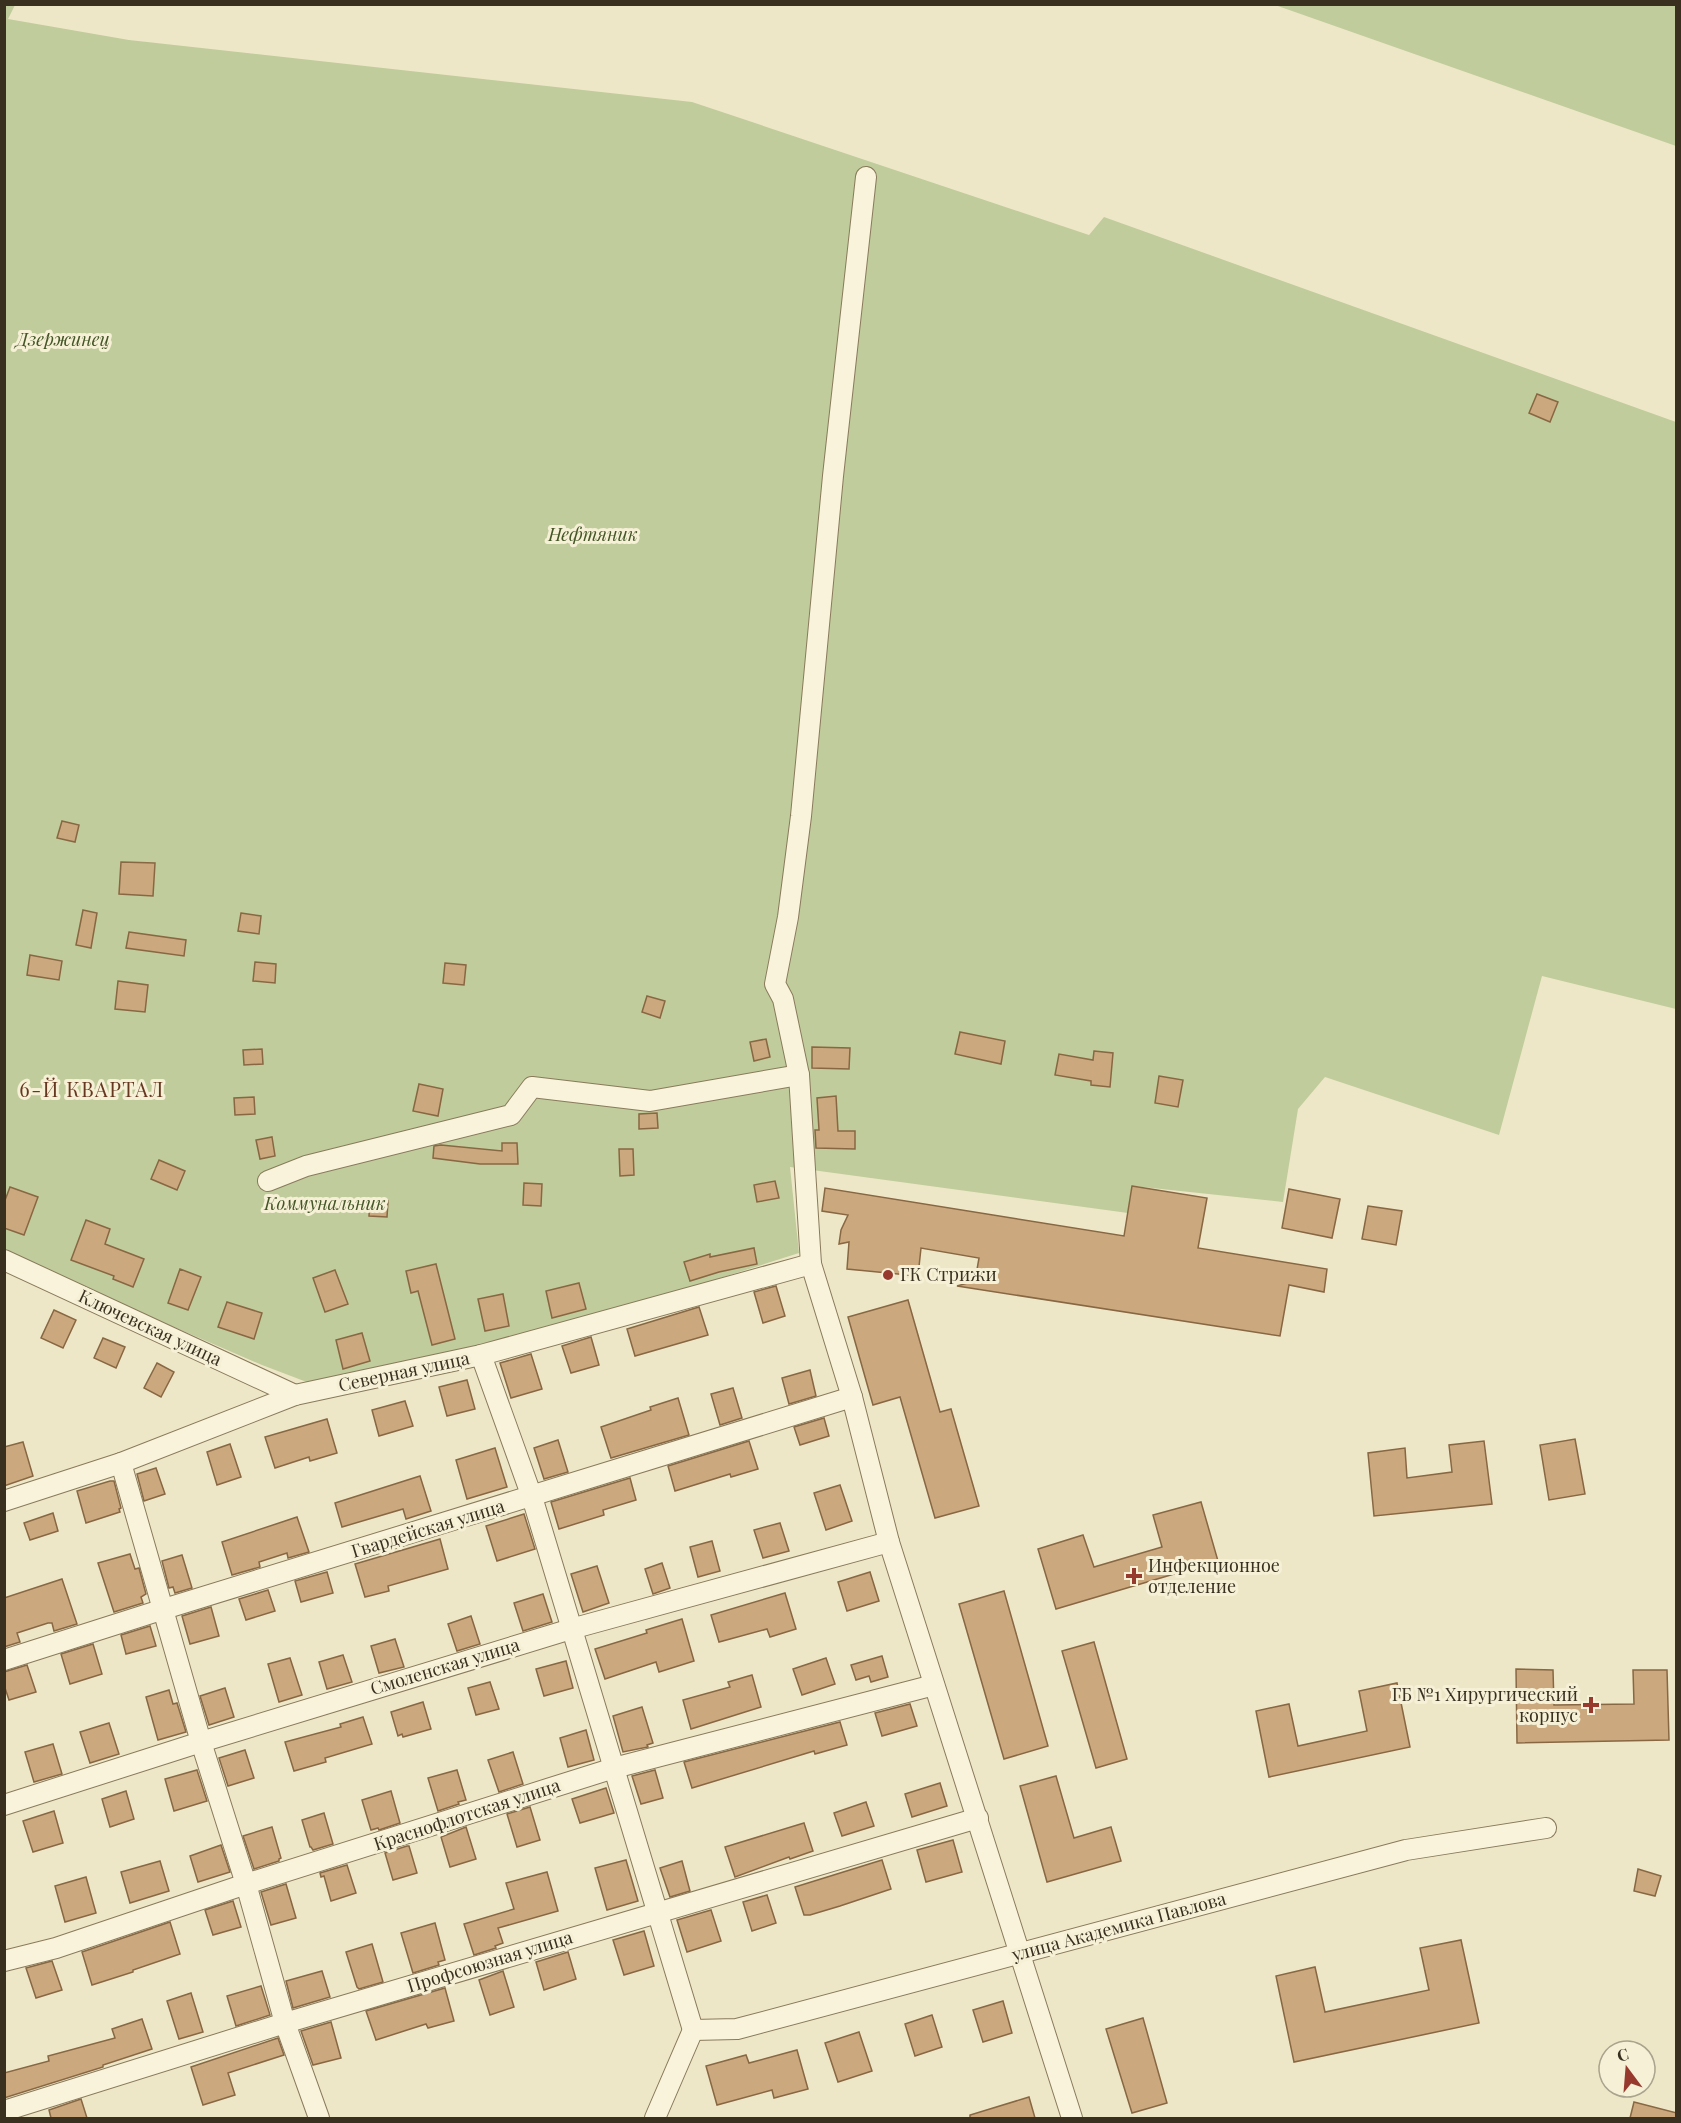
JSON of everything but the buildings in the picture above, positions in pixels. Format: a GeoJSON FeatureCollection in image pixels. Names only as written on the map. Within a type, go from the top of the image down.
{"type":"FeatureCollection","features":[{"type":"Feature","properties":{"kind":"street"},"geometry":{"type":"LineString","coordinates":[[866,177],[833,476],[801,816],[788,917],[775,984],[783,999],[799,1075],[811,1264],[852,1397],[889,1542],[1072,2118]]}},
{"type":"Feature","properties":{"kind":"street"},"geometry":{"type":"LineString","coordinates":[[268,1181],[306,1166],[511,1115],[532,1087],[650,1101],[799,1075]]}},
{"type":"Feature","properties":{"kind":"street","name":"Ключевская улица"},"geometry":{"type":"LineString","coordinates":[[4,1260],[295,1395]]}},
{"type":"Feature","properties":{"kind":"street","name":"Северная улица"},"geometry":{"type":"LineString","coordinates":[[4,1500],[121,1462],[295,1395],[481,1355],[811,1264]]}},
{"type":"Feature","properties":{"kind":"street"},"geometry":{"type":"LineString","coordinates":[[481,1355],[532,1497],[693,2030],[655,2118]]}},
{"type":"Feature","properties":{"kind":"street","name":"Гвардейская улица"},"geometry":{"type":"LineString","coordinates":[[4,1660],[852,1397]]}},
{"type":"Feature","properties":{"kind":"street"},"geometry":{"type":"LineString","coordinates":[[121,1462],[285,2023],[319,2118]]}},
{"type":"Feature","properties":{"kind":"street","name":"Смоленская улица"},"geometry":{"type":"LineString","coordinates":[[4,1805],[571,1629],[889,1542]]}},
{"type":"Feature","properties":{"kind":"street","name":"Краснофлотская улица"},"geometry":{"type":"LineString","coordinates":[[4,1961],[56,1948],[246,1884],[614,1768],[934,1685]]}},
{"type":"Feature","properties":{"kind":"street","name":"Профсоюзная улица"},"geometry":{"type":"LineString","coordinates":[[4,2110],[285,2023],[978,1818]]}},
{"type":"Feature","properties":{"kind":"street","name":"улица Академика Павлова"},"geometry":{"type":"LineString","coordinates":[[693,2030],[737,2029],[1406,1850],[1546,1828]]}},
{"type":"Feature","properties":{"kind":"green space","name":"Нефтяник"},"geometry":{"type":"Polygon","coordinates":[[[5,5],[15,5],[8,19],[129,40],[692,102],[1089,235],[1104,217],[1676,422],[1676,1009],[1542,976],[1499,1135],[1325,1077],[1298,1109],[1283,1202],[1133,1186],[1128,1213],[790,1167],[799,1253],[604,1315],[312,1384],[262,1365],[5,1254],[5,5]]]}},
{"type":"Feature","properties":{"kind":"green space"},"geometry":{"type":"Polygon","coordinates":[[[1275,5],[1676,5],[1676,146],[1275,5]]]}},
{"type":"Feature","properties":{"kind":"place","name":"ГК Стрижи"},"geometry":{"type":"Point","coordinates":[888,1275]}},
{"type":"Feature","properties":{"kind":"place","name":"Инфекционное отделение"},"geometry":{"type":"Point","coordinates":[1134,1576]}},
{"type":"Feature","properties":{"kind":"place","name":"ГБ №1 Хирургический корпус"},"geometry":{"type":"Point","coordinates":[1591,1705]}},
{"type":"Feature","properties":{"kind":"district","name":"6-Й КВАРТАЛ"},"geometry":{"type":"Point","coordinates":[92,1090]}},
{"type":"Feature","properties":{"kind":"park label","name":"Дзержинец"},"geometry":{"type":"Point","coordinates":[63,340]}},
{"type":"Feature","properties":{"kind":"park label","name":"Коммунальник"},"geometry":{"type":"Point","coordinates":[325,1204]}}]}
